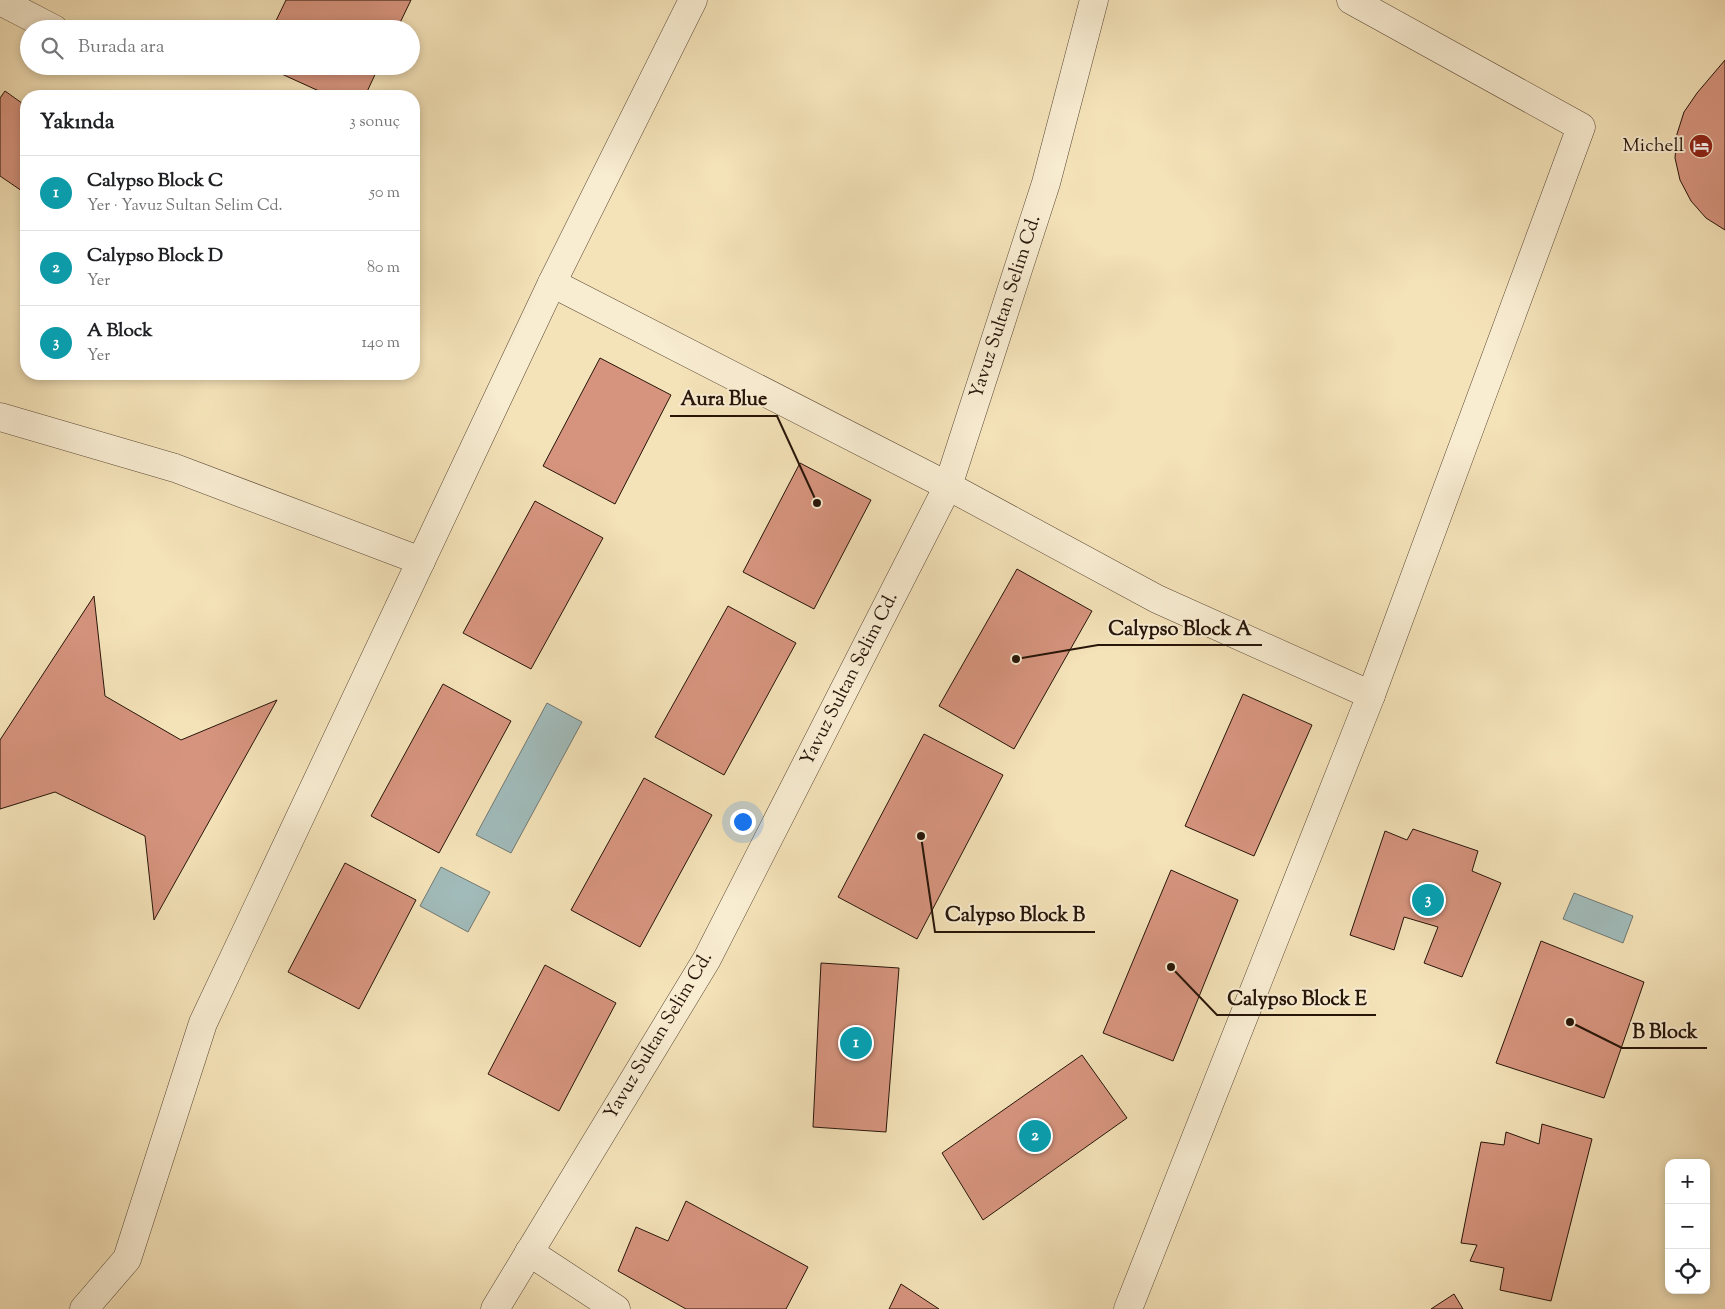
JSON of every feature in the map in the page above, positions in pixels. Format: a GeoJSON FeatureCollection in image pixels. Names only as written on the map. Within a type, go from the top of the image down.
{"type":"FeatureCollection","features":[{"type":"Feature","properties":{"kind":"street"},"geometry":{"type":"LineString","coordinates":[[84,1309],[127,1259],[203,1023],[552,283],[693,0]]}},
{"type":"Feature","properties":{"kind":"street","name":"Yavuz Sultan Selim Cd."},"geometry":{"type":"LineString","coordinates":[[495,1309],[706,959],[948,486],[1046,183],[1094,0]]}},
{"type":"Feature","properties":{"kind":"street"},"geometry":{"type":"LineString","coordinates":[[1128,1309],[1371,695],[1581,126],[1352,0]]}},
{"type":"Feature","properties":{"kind":"street"},"geometry":{"type":"LineString","coordinates":[[0,1],[37,20]]}},
{"type":"Feature","properties":{"kind":"street"},"geometry":{"type":"LineString","coordinates":[[552,283],[948,486],[1157,599],[1371,695]]}},
{"type":"Feature","properties":{"kind":"street"},"geometry":{"type":"LineString","coordinates":[[0,417],[175,468],[421,561]]}},
{"type":"Feature","properties":{"kind":"street"},"geometry":{"type":"LineString","coordinates":[[529,1252],[616,1309]]}},
{"type":"Feature","properties":{"kind":"water"},"geometry":{"type":"Polygon","coordinates":[[[547,703],[582,722],[511,853],[476,835],[547,703]]]}},
{"type":"Feature","properties":{"kind":"water"},"geometry":{"type":"Polygon","coordinates":[[[441,867],[490,892],[468,932],[420,906],[441,867]]]}},
{"type":"Feature","properties":{"kind":"water"},"geometry":{"type":"Polygon","coordinates":[[[1574,893],[1633,916],[1623,943],[1563,919],[1574,893]]]}},
{"type":"Feature","properties":{"kind":"building"},"geometry":{"type":"Polygon","coordinates":[[[286,0],[411,0],[401,20],[276,20],[286,0]]]}},
{"type":"Feature","properties":{"kind":"building","name":"Michell"},"geometry":{"type":"Polygon","coordinates":[[[1725,60],[1725,230],[1706,218],[1691,201],[1680,180],[1675,158],[1677,134],[1684,112],[1697,93],[1725,60]]]}},
{"type":"Feature","properties":{"kind":"building"},"geometry":{"type":"Polygon","coordinates":[[[284,75],[375,75],[368,90],[317,90],[284,75]]]}},
{"type":"Feature","properties":{"kind":"building"},"geometry":{"type":"Polygon","coordinates":[[[5,91],[20,102],[20,190],[0,176],[0,98],[5,91]]]}},
{"type":"Feature","properties":{"kind":"building"},"geometry":{"type":"Polygon","coordinates":[[[600,358],[671,395],[615,504],[543,466],[600,358]]]}},
{"type":"Feature","properties":{"kind":"building"},"geometry":{"type":"Polygon","coordinates":[[[800,463],[871,500],[814,609],[743,572],[800,463]]]}},
{"type":"Feature","properties":{"kind":"building"},"geometry":{"type":"Polygon","coordinates":[[[535,501],[603,538],[531,669],[463,633],[535,501]]]}},
{"type":"Feature","properties":{"kind":"building"},"geometry":{"type":"Polygon","coordinates":[[[1017,569],[1092,611],[1014,749],[939,706],[1017,569]]]}},
{"type":"Feature","properties":{"kind":"building"},"geometry":{"type":"Polygon","coordinates":[[[94,596],[105,696],[181,740],[277,700],[154,920],[145,836],[55,792],[0,809],[0,740],[94,596]]]}},
{"type":"Feature","properties":{"kind":"building"},"geometry":{"type":"Polygon","coordinates":[[[728,606],[796,643],[724,775],[655,737],[728,606]]]}},
{"type":"Feature","properties":{"kind":"building"},"geometry":{"type":"Polygon","coordinates":[[[443,684],[511,721],[439,853],[371,816],[443,684]]]}},
{"type":"Feature","properties":{"kind":"building"},"geometry":{"type":"Polygon","coordinates":[[[1243,694],[1312,725],[1254,856],[1185,826],[1243,694]]]}},
{"type":"Feature","properties":{"kind":"building"},"geometry":{"type":"Polygon","coordinates":[[[924,734],[1003,775],[917,939],[838,897],[924,734]]]}},
{"type":"Feature","properties":{"kind":"building"},"geometry":{"type":"Polygon","coordinates":[[[644,778],[712,815],[640,947],[571,910],[644,778]]]}},
{"type":"Feature","properties":{"kind":"building"},"geometry":{"type":"Polygon","coordinates":[[[1413,829],[1478,851],[1472,871],[1501,883],[1462,977],[1424,963],[1438,927],[1404,917],[1394,950],[1350,935],[1385,831],[1407,840],[1413,829]]]}},
{"type":"Feature","properties":{"kind":"building"},"geometry":{"type":"Polygon","coordinates":[[[345,863],[416,900],[359,1009],[288,972],[345,863]]]}},
{"type":"Feature","properties":{"kind":"building"},"geometry":{"type":"Polygon","coordinates":[[[1171,870],[1238,900],[1173,1061],[1103,1033],[1171,870]]]}},
{"type":"Feature","properties":{"kind":"building"},"geometry":{"type":"Polygon","coordinates":[[[1541,941],[1644,982],[1604,1098],[1496,1063],[1541,941]]]}},
{"type":"Feature","properties":{"kind":"building"},"geometry":{"type":"Polygon","coordinates":[[[821,963],[899,968],[886,1132],[813,1127],[821,963]]]}},
{"type":"Feature","properties":{"kind":"building"},"geometry":{"type":"Polygon","coordinates":[[[545,965],[616,1003],[559,1111],[488,1074],[545,965]]]}},
{"type":"Feature","properties":{"kind":"building"},"geometry":{"type":"Polygon","coordinates":[[[1082,1055],[1127,1118],[983,1220],[942,1153],[1082,1055]]]}},
{"type":"Feature","properties":{"kind":"building"},"geometry":{"type":"Polygon","coordinates":[[[1542,1124],[1592,1139],[1551,1301],[1500,1290],[1504,1268],[1470,1261],[1477,1245],[1461,1243],[1481,1142],[1504,1145],[1506,1132],[1539,1144],[1542,1124]]]}},
{"type":"Feature","properties":{"kind":"building"},"geometry":{"type":"Polygon","coordinates":[[[686,1201],[808,1267],[786,1309],[686,1309],[618,1271],[636,1227],[668,1241],[686,1201]]]}},
{"type":"Feature","properties":{"kind":"building"},"geometry":{"type":"Polygon","coordinates":[[[901,1284],[939,1309],[889,1309],[901,1284]]]}},
{"type":"Feature","properties":{"kind":"building"},"geometry":{"type":"Polygon","coordinates":[[[1454,1294],[1463,1309],[1431,1309],[1454,1294]]]}},
{"type":"Feature","properties":{"kind":"place","name":"Michell"},"geometry":{"type":"Point","coordinates":[1701,146]}},
{"type":"Feature","properties":{"kind":"place","name":"Aura Blue"},"geometry":{"type":"Point","coordinates":[817,503]}},
{"type":"Feature","properties":{"kind":"place","name":"Calypso Block A"},"geometry":{"type":"Point","coordinates":[1016,659]}},
{"type":"Feature","properties":{"kind":"place","name":"Calypso Block B"},"geometry":{"type":"Point","coordinates":[921,836]}},
{"type":"Feature","properties":{"kind":"place","name":"A Block"},"geometry":{"type":"Point","coordinates":[1428,900]}},
{"type":"Feature","properties":{"kind":"place","name":"Calypso Block E"},"geometry":{"type":"Point","coordinates":[1171,967]}},
{"type":"Feature","properties":{"kind":"place","name":"B Block"},"geometry":{"type":"Point","coordinates":[1570,1022]}},
{"type":"Feature","properties":{"kind":"place","name":"Calypso Block C"},"geometry":{"type":"Point","coordinates":[856,1043]}},
{"type":"Feature","properties":{"kind":"place","name":"Calypso Block D"},"geometry":{"type":"Point","coordinates":[1035,1136]}}]}
